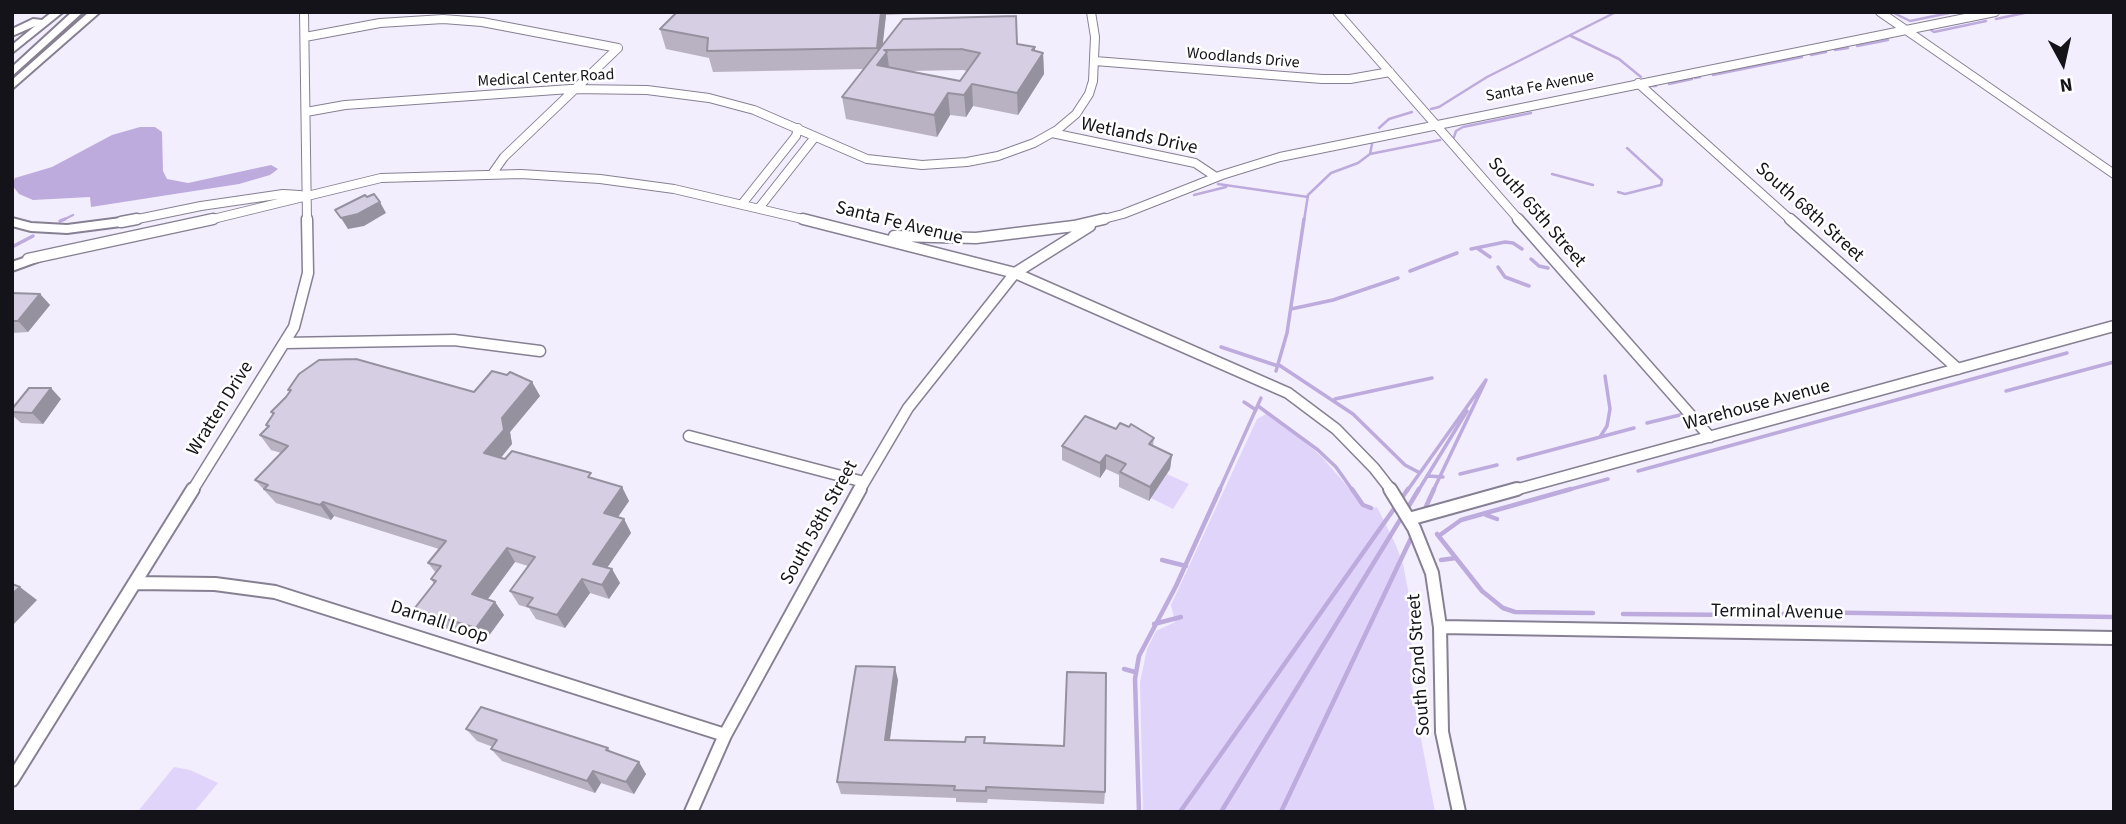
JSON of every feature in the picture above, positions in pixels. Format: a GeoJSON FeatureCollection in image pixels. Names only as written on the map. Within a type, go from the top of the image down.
{"type":"FeatureCollection","features":[{"type":"Feature","properties":{"kind":"main road"},"geometry":{"type":"LineString","coordinates":[[12,33],[50,12]]}},
{"type":"Feature","properties":{"kind":"main road"},"geometry":{"type":"LineString","coordinates":[[14,46],[58,12]]}},
{"type":"Feature","properties":{"kind":"main road"},"geometry":{"type":"LineString","coordinates":[[12,71],[78,12]]}},
{"type":"Feature","properties":{"kind":"main road"},"geometry":{"type":"LineString","coordinates":[[12,86],[95,12]]}},
{"type":"Feature","properties":{"kind":"main road"},"geometry":{"type":"LineString","coordinates":[[12,71],[28,46],[14,46]]}},
{"type":"Feature","properties":{"kind":"main road"},"geometry":{"type":"LineString","coordinates":[[12,222],[31,227],[67,229],[121,222]]}},
{"type":"Feature","properties":{"kind":"main road"},"geometry":{"type":"LineString","coordinates":[[12,265],[38,257]]}},
{"type":"Feature","properties":{"kind":"street","name":"Wratten Drive"},"geometry":{"type":"LineString","coordinates":[[12,780],[294,327],[305,291],[304,12]]}},
{"type":"Feature","properties":{"kind":"street","name":"Medical Center Road"},"geometry":{"type":"LineString","coordinates":[[306,112],[345,105],[576,89],[647,90],[709,98],[767,114],[867,159],[934,165],[991,158],[1025,147],[1052,133],[1070,119],[1085,101],[1092,87],[1095,61],[1095,27],[1091,12]]}},
{"type":"Feature","properties":{"kind":"street","name":"South 65th Street"},"geometry":{"type":"LineString","coordinates":[[1337,12],[1710,437]]}},
{"type":"Feature","properties":{"kind":"street"},"geometry":{"type":"LineString","coordinates":[[1880,12],[2114,174]]}},
{"type":"Feature","properties":{"kind":"street","name":"Santa Fe Avenue"},"geometry":{"type":"LineString","coordinates":[[1098,221],[1216,177],[1280,157],[1995,12]]}},
{"type":"Feature","properties":{"kind":"street"},"geometry":{"type":"LineString","coordinates":[[305,37],[386,23],[443,19],[482,22],[618,48],[504,157],[492,174]]}},
{"type":"Feature","properties":{"kind":"street","name":"Woodlands Drive"},"geometry":{"type":"LineString","coordinates":[[1095,61],[1322,79],[1350,79],[1390,72]]}},
{"type":"Feature","properties":{"kind":"street","name":"South 68th Street"},"geometry":{"type":"LineString","coordinates":[[1638,83],[1958,369]]}},
{"type":"Feature","properties":{"kind":"street"},"geometry":{"type":"LineString","coordinates":[[742,204],[796,136],[798,128]]}},
{"type":"Feature","properties":{"kind":"street","name":"Wetlands Drive"},"geometry":{"type":"LineString","coordinates":[[1052,133],[1195,163],[1216,177]]}},
{"type":"Feature","properties":{"kind":"street"},"geometry":{"type":"LineString","coordinates":[[759,208],[815,137]]}},
{"type":"Feature","properties":{"kind":"street","name":"Santa Fe Avenue"},"geometry":{"type":"LineString","coordinates":[[306,195],[391,177],[552,175],[622,181],[742,204],[972,260],[1014,273],[1288,393],[1320,415],[1364,455],[1386,482],[1409,519]]}},
{"type":"Feature","properties":{"kind":"street"},"geometry":{"type":"LineString","coordinates":[[121,222],[201,206],[283,194],[306,195]]}},
{"type":"Feature","properties":{"kind":"street"},"geometry":{"type":"LineString","coordinates":[[38,257],[120,238],[141,238],[176,230],[187,223],[277,204],[306,195]]}},
{"type":"Feature","properties":{"kind":"street"},"geometry":{"type":"LineString","coordinates":[[865,233],[976,238],[1035,232],[1098,221]]}},
{"type":"Feature","properties":{"kind":"street"},"geometry":{"type":"LineString","coordinates":[[1014,273],[1098,221]]}},
{"type":"Feature","properties":{"kind":"street","name":"South 58th Street"},"geometry":{"type":"LineString","coordinates":[[691,812],[725,735],[864,482],[908,408],[1014,273]]}},
{"type":"Feature","properties":{"kind":"street","name":"Warehouse Avenue"},"geometry":{"type":"LineString","coordinates":[[1409,519],[2114,326]]}},
{"type":"Feature","properties":{"kind":"street"},"geometry":{"type":"LineString","coordinates":[[285,343],[454,340],[540,351]]}},
{"type":"Feature","properties":{"kind":"street"},"geometry":{"type":"LineString","coordinates":[[689,436],[864,482]]}},
{"type":"Feature","properties":{"kind":"street","name":"South 62nd Street"},"geometry":{"type":"LineString","coordinates":[[1409,519],[1432,573],[1440,628],[1442,732],[1459,812]]}},
{"type":"Feature","properties":{"kind":"street","name":"Darnall Loop"},"geometry":{"type":"LineString","coordinates":[[135,583],[215,584],[275,592],[725,735]]}},
{"type":"Feature","properties":{"kind":"street","name":"Terminal Avenue"},"geometry":{"type":"LineString","coordinates":[[1440,628],[2114,638]]}},
{"type":"Feature","properties":{"kind":"shaded area"},"geometry":{"type":"Polygon","coordinates":[[[140,127],[155,127],[162,132],[163,171],[167,179],[188,183],[271,165],[278,169],[270,175],[239,184],[91,207],[90,197],[33,200],[19,194],[12,185],[15,178],[52,167],[112,135],[140,127]]]}},
{"type":"Feature","properties":{"kind":"shaded area"},"geometry":{"type":"Polygon","coordinates":[[[1266,414],[1297,435],[1322,457],[1362,507],[1377,507],[1395,543],[1403,564],[1412,610],[1411,674],[1414,702],[1435,812],[1143,812],[1140,682],[1147,649],[1156,631],[1175,622],[1171,605],[1257,419],[1266,414]]]}},
{"type":"Feature","properties":{"kind":"shaded area"},"geometry":{"type":"Polygon","coordinates":[[[1167,474],[1189,484],[1173,509],[1151,498],[1167,474]]]}},
{"type":"Feature","properties":{"kind":"shaded area"},"geometry":{"type":"Polygon","coordinates":[[[174,767],[190,770],[218,783],[194,812],[139,810],[174,767]]]}},
{"type":"Feature","properties":{"kind":"building"},"geometry":{"type":"Polygon","coordinates":[[[677,12],[881,12],[877,48],[707,51],[708,38],[660,29],[677,12]]]}},
{"type":"Feature","properties":{"kind":"building"},"geometry":{"type":"Polygon","coordinates":[[[1016,16],[1017,44],[1035,47],[1032,50],[1043,53],[1017,93],[972,84],[964,95],[948,93],[934,115],[842,97],[903,19],[1016,16]],[[961,49],[884,50],[887,52],[877,65],[960,81],[980,53],[961,49]]]}},
{"type":"Feature","properties":{"kind":"building"},"geometry":{"type":"Polygon","coordinates":[[[374,194],[380,202],[358,214],[341,218],[335,210],[365,195],[367,197],[374,194]]]}},
{"type":"Feature","properties":{"kind":"building"},"geometry":{"type":"Polygon","coordinates":[[[12,293],[40,294],[18,321],[12,321],[12,293]]]}},
{"type":"Feature","properties":{"kind":"building"},"geometry":{"type":"Polygon","coordinates":[[[356,359],[474,392],[492,371],[507,375],[510,372],[532,382],[502,418],[504,430],[484,453],[505,459],[512,451],[591,473],[588,477],[622,487],[604,513],[624,519],[593,564],[612,569],[602,585],[582,579],[557,615],[527,606],[533,598],[510,591],[535,557],[507,548],[472,594],[495,602],[476,628],[414,609],[436,581],[431,579],[441,566],[428,563],[446,541],[323,502],[320,505],[264,489],[268,485],[255,480],[288,446],[260,435],[269,426],[266,425],[274,413],[271,412],[286,397],[299,374],[319,360],[356,359]]]}},
{"type":"Feature","properties":{"kind":"building"},"geometry":{"type":"Polygon","coordinates":[[[29,388],[51,388],[32,413],[12,412],[12,409],[29,388]]]}},
{"type":"Feature","properties":{"kind":"building"},"geometry":{"type":"Polygon","coordinates":[[[1085,416],[1116,429],[1120,423],[1129,427],[1131,424],[1154,438],[1149,444],[1172,455],[1150,487],[1120,472],[1126,464],[1106,455],[1100,463],[1062,446],[1085,416]]]}},
{"type":"Feature","properties":{"kind":"building"},"geometry":{"type":"Polygon","coordinates":[[[12,584],[20,587],[12,594],[12,584]]]}},
{"type":"Feature","properties":{"kind":"building"},"geometry":{"type":"Polygon","coordinates":[[[856,666],[895,667],[885,740],[965,742],[966,737],[985,737],[984,743],[1064,746],[1067,672],[1106,673],[1105,792],[986,787],[986,791],[954,790],[955,786],[837,782],[856,666]]]}},
{"type":"Feature","properties":{"kind":"building"},"geometry":{"type":"Polygon","coordinates":[[[481,707],[608,748],[606,750],[639,762],[626,782],[593,771],[587,781],[491,749],[497,740],[466,729],[481,707]]]}},
{"type":"Feature","properties":{"kind":"waterway"},"geometry":{"type":"LineString","coordinates":[[1431,109],[1439,107],[1487,77],[1616,12]]}},
{"type":"Feature","properties":{"kind":"waterway"},"geometry":{"type":"LineString","coordinates":[[1892,12],[1910,21],[1954,12]]}},
{"type":"Feature","properties":{"kind":"waterway"},"geometry":{"type":"LineString","coordinates":[[1996,19],[2029,12]]}},
{"type":"Feature","properties":{"kind":"waterway"},"geometry":{"type":"LineString","coordinates":[[1931,30],[1934,32],[1986,21]]}},
{"type":"Feature","properties":{"kind":"waterway"},"geometry":{"type":"LineString","coordinates":[[1571,36],[1619,59],[1641,77]]}},
{"type":"Feature","properties":{"kind":"waterway"},"geometry":{"type":"LineString","coordinates":[[1857,46],[1888,40]]}},
{"type":"Feature","properties":{"kind":"waterway"},"geometry":{"type":"LineString","coordinates":[[1835,50],[1848,48]]}},
{"type":"Feature","properties":{"kind":"waterway"},"geometry":{"type":"LineString","coordinates":[[1811,55],[1826,52]]}},
{"type":"Feature","properties":{"kind":"waterway"},"geometry":{"type":"LineString","coordinates":[[1713,75],[1802,57]]}},
{"type":"Feature","properties":{"kind":"waterway"},"geometry":{"type":"LineString","coordinates":[[1695,78],[1700,77]]}},
{"type":"Feature","properties":{"kind":"waterway"},"geometry":{"type":"LineString","coordinates":[[1669,84],[1692,79]]}},
{"type":"Feature","properties":{"kind":"waterway"},"geometry":{"type":"LineString","coordinates":[[1651,86],[1656,86]]}},
{"type":"Feature","properties":{"kind":"waterway"},"geometry":{"type":"LineString","coordinates":[[1379,128],[1389,119],[1412,112]]}},
{"type":"Feature","properties":{"kind":"waterway"},"geometry":{"type":"LineString","coordinates":[[1454,137],[1456,131],[1463,127],[1531,113]]}},
{"type":"Feature","properties":{"kind":"waterway"},"geometry":{"type":"LineString","coordinates":[[1370,154],[1440,140]]}},
{"type":"Feature","properties":{"kind":"waterway"},"geometry":{"type":"LineString","coordinates":[[1370,154],[1372,144]]}},
{"type":"Feature","properties":{"kind":"waterway"},"geometry":{"type":"LineString","coordinates":[[1618,192],[1625,194],[1661,185],[1662,180],[1627,148]]}},
{"type":"Feature","properties":{"kind":"waterway"},"geometry":{"type":"LineString","coordinates":[[1308,197],[1331,173],[1358,163],[1370,154]]}},
{"type":"Feature","properties":{"kind":"waterway"},"geometry":{"type":"LineString","coordinates":[[1552,174],[1593,185]]}},
{"type":"Feature","properties":{"kind":"waterway"},"geometry":{"type":"LineString","coordinates":[[1218,184],[1308,197]]}},
{"type":"Feature","properties":{"kind":"waterway"},"geometry":{"type":"LineString","coordinates":[[1194,195],[1226,187]]}},
{"type":"Feature","properties":{"kind":"waterway"},"geometry":{"type":"LineString","coordinates":[[1304,221],[1308,197]]}},
{"type":"Feature","properties":{"kind":"waterway"},"geometry":{"type":"LineString","coordinates":[[65,219],[73,215]]}},
{"type":"Feature","properties":{"kind":"waterway"},"geometry":{"type":"LineString","coordinates":[[60,221],[65,219]]}},
{"type":"Feature","properties":{"kind":"waterway"},"geometry":{"type":"LineString","coordinates":[[61,221],[65,219]]}},
{"type":"Feature","properties":{"kind":"waterway"},"geometry":{"type":"LineString","coordinates":[[1277,366],[1287,333],[1304,219]]}},
{"type":"Feature","properties":{"kind":"waterway"},"geometry":{"type":"LineString","coordinates":[[12,247],[33,236]]}},
{"type":"Feature","properties":{"kind":"waterway"},"geometry":{"type":"LineString","coordinates":[[1471,249],[1505,242],[1513,243],[1522,249]]}},
{"type":"Feature","properties":{"kind":"waterway"},"geometry":{"type":"LineString","coordinates":[[1477,248],[1490,257]]}},
{"type":"Feature","properties":{"kind":"waterway"},"geometry":{"type":"LineString","coordinates":[[1410,271],[1457,253]]}},
{"type":"Feature","properties":{"kind":"waterway"},"geometry":{"type":"LineString","coordinates":[[1531,259],[1539,266],[1548,268]]}},
{"type":"Feature","properties":{"kind":"waterway"},"geometry":{"type":"LineString","coordinates":[[1498,267],[1505,277],[1529,286]]}},
{"type":"Feature","properties":{"kind":"waterway"},"geometry":{"type":"LineString","coordinates":[[1291,309],[1333,300],[1398,278]]}},
{"type":"Feature","properties":{"kind":"waterway"},"geometry":{"type":"LineString","coordinates":[[1221,347],[1277,366]]}},
{"type":"Feature","properties":{"kind":"waterway"},"geometry":{"type":"LineString","coordinates":[[1638,471],[2067,353]]}},
{"type":"Feature","properties":{"kind":"waterway"},"geometry":{"type":"LineString","coordinates":[[2006,391],[2114,362]]}},
{"type":"Feature","properties":{"kind":"waterway"},"geometry":{"type":"LineString","coordinates":[[1279,365],[1353,414],[1405,465],[1420,473]]}},
{"type":"Feature","properties":{"kind":"waterway"},"geometry":{"type":"LineString","coordinates":[[1276,371],[1277,366]]}},
{"type":"Feature","properties":{"kind":"waterway"},"geometry":{"type":"LineString","coordinates":[[1600,437],[1607,426],[1610,409],[1605,376]]}},
{"type":"Feature","properties":{"kind":"waterway"},"geometry":{"type":"LineString","coordinates":[[1335,399],[1432,378]]}},
{"type":"Feature","properties":{"kind":"waterway"},"geometry":{"type":"LineString","coordinates":[[1420,473],[1486,380],[1440,477]]}},
{"type":"Feature","properties":{"kind":"waterway"},"geometry":{"type":"LineString","coordinates":[[1256,410],[1261,398]]}},
{"type":"Feature","properties":{"kind":"waterway"},"geometry":{"type":"LineString","coordinates":[[1244,402],[1256,410]]}},
{"type":"Feature","properties":{"kind":"waterway"},"geometry":{"type":"LineString","coordinates":[[1258,406],[1318,450],[1336,467],[1353,491]]}},
{"type":"Feature","properties":{"kind":"waterway"},"geometry":{"type":"LineString","coordinates":[[1219,491],[1256,410]]}},
{"type":"Feature","properties":{"kind":"waterway"},"geometry":{"type":"LineString","coordinates":[[1418,491],[1467,411]]}},
{"type":"Feature","properties":{"kind":"waterway"},"geometry":{"type":"LineString","coordinates":[[1647,423],[1680,415]]}},
{"type":"Feature","properties":{"kind":"waterway"},"geometry":{"type":"LineString","coordinates":[[1518,459],[1634,428]]}},
{"type":"Feature","properties":{"kind":"waterway"},"geometry":{"type":"LineString","coordinates":[[1460,474],[1497,465]]}},
{"type":"Feature","properties":{"kind":"waterway"},"geometry":{"type":"LineString","coordinates":[[1407,491],[1420,473]]}},
{"type":"Feature","properties":{"kind":"waterway"},"geometry":{"type":"LineString","coordinates":[[1428,476],[1440,477]]}},
{"type":"Feature","properties":{"kind":"waterway"},"geometry":{"type":"LineString","coordinates":[[1433,491],[1440,477]]}},
{"type":"Feature","properties":{"kind":"waterway"},"geometry":{"type":"LineString","coordinates":[[1564,491],[1608,479]]}},
{"type":"Feature","properties":{"kind":"waterway"},"geometry":{"type":"LineString","coordinates":[[1185,566],[1220,489]]}},
{"type":"Feature","properties":{"kind":"waterway"},"geometry":{"type":"LineString","coordinates":[[1352,489],[1363,505],[1371,508]]}},
{"type":"Feature","properties":{"kind":"waterway"},"geometry":{"type":"LineString","coordinates":[[1180,812],[1408,489]]}},
{"type":"Feature","properties":{"kind":"waterway"},"geometry":{"type":"LineString","coordinates":[[1407,509],[1419,489]]}},
{"type":"Feature","properties":{"kind":"waterway"},"geometry":{"type":"LineString","coordinates":[[1424,511],[1434,489]]}},
{"type":"Feature","properties":{"kind":"waterway"},"geometry":{"type":"LineString","coordinates":[[1440,535],[1461,520],[1571,489]]}},
{"type":"Feature","properties":{"kind":"waterway"},"geometry":{"type":"LineString","coordinates":[[1221,812],[1403,515]]}},
{"type":"Feature","properties":{"kind":"waterway"},"geometry":{"type":"LineString","coordinates":[[1486,515],[1497,519]]}},
{"type":"Feature","properties":{"kind":"waterway"},"geometry":{"type":"LineString","coordinates":[[1281,812],[1413,534]]}},
{"type":"Feature","properties":{"kind":"waterway"},"geometry":{"type":"LineString","coordinates":[[1437,534],[1456,558]]}},
{"type":"Feature","properties":{"kind":"waterway"},"geometry":{"type":"LineString","coordinates":[[1441,560],[1456,558]]}},
{"type":"Feature","properties":{"kind":"waterway"},"geometry":{"type":"LineString","coordinates":[[1456,558],[1482,591],[1503,608],[1515,612],[1593,613]]}},
{"type":"Feature","properties":{"kind":"waterway"},"geometry":{"type":"LineString","coordinates":[[1162,560],[1185,566]]}},
{"type":"Feature","properties":{"kind":"waterway"},"geometry":{"type":"LineString","coordinates":[[1156,623],[1185,566]]}},
{"type":"Feature","properties":{"kind":"waterway"},"geometry":{"type":"LineString","coordinates":[[1770,616],[1797,612],[2114,617]]}},
{"type":"Feature","properties":{"kind":"waterway"},"geometry":{"type":"LineString","coordinates":[[1623,614],[1740,615]]}},
{"type":"Feature","properties":{"kind":"waterway"},"geometry":{"type":"LineString","coordinates":[[1156,623],[1181,617]]}},
{"type":"Feature","properties":{"kind":"waterway"},"geometry":{"type":"LineString","coordinates":[[1139,812],[1135,679],[1139,656],[1156,623]]}},
{"type":"Feature","properties":{"kind":"waterway"},"geometry":{"type":"LineString","coordinates":[[1124,669],[1135,672]]}}]}
